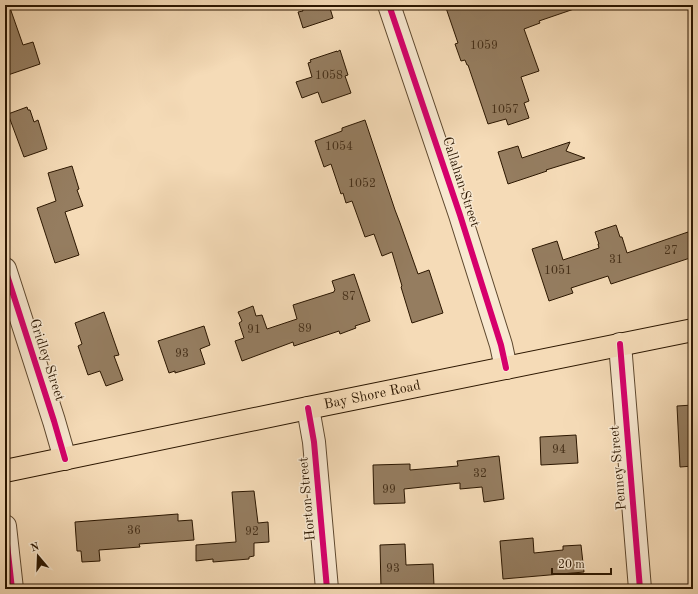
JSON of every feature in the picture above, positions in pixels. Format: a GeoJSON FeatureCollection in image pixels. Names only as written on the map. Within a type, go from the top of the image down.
{"type":"FeatureCollection","features":[{"type":"Feature","properties":{"kind":"main road","name":"Bay Shore Road"},"geometry":{"type":"LineString","coordinates":[[5,471],[693,330]]}},
{"type":"Feature","properties":{"kind":"street","name":"Callahan Street"},"geometry":{"type":"LineString","coordinates":[[389,5],[460,215],[500,341],[506,368]]}},
{"type":"Feature","properties":{"kind":"street","name":"Gridley Street"},"geometry":{"type":"LineString","coordinates":[[5,269],[54,421],[64,459]]}},
{"type":"Feature","properties":{"kind":"street","name":"Penney Street"},"geometry":{"type":"LineString","coordinates":[[620,344],[640,589]]}},
{"type":"Feature","properties":{"kind":"street","name":"Horton Street"},"geometry":{"type":"LineString","coordinates":[[308,408],[314,442],[326,589]]}},
{"type":"Feature","properties":{"kind":"street"},"geometry":{"type":"LineString","coordinates":[[5,526],[12,589]]}},
{"type":"Feature","properties":{"kind":"building"},"geometry":{"type":"Polygon","coordinates":[[[5,5],[9,5],[23,45],[33,42],[40,64],[5,76],[5,5]]]}},
{"type":"Feature","properties":{"kind":"building"},"geometry":{"type":"Polygon","coordinates":[[[301,5],[329,5],[333,18],[303,28],[298,12],[303,11],[301,5]]]}},
{"type":"Feature","properties":{"kind":"building"},"geometry":{"type":"Polygon","coordinates":[[[445,5],[577,5],[577,8],[539,21],[540,23],[524,29],[539,71],[521,77],[529,101],[524,103],[529,118],[508,125],[506,119],[488,124],[468,65],[465,60],[461,61],[455,44],[458,43],[445,5]]]}},
{"type":"Feature","properties":{"kind":"building"},"geometry":{"type":"Polygon","coordinates":[[[340,50],[348,75],[345,76],[351,93],[322,103],[318,92],[302,98],[296,82],[312,77],[308,63],[311,62],[310,60],[340,50]]]}},
{"type":"Feature","properties":{"kind":"building"},"geometry":{"type":"Polygon","coordinates":[[[27,107],[28,110],[30,110],[34,122],[38,120],[47,149],[24,157],[8,114],[27,107]]]}},
{"type":"Feature","properties":{"kind":"building"},"geometry":{"type":"Polygon","coordinates":[[[365,120],[418,274],[429,270],[443,313],[412,323],[392,252],[382,256],[374,234],[365,237],[352,201],[346,203],[343,193],[341,194],[331,164],[324,167],[315,141],[342,131],[342,128],[365,120]]]}},
{"type":"Feature","properties":{"kind":"building"},"geometry":{"type":"Polygon","coordinates":[[[570,142],[566,151],[585,158],[508,184],[498,152],[518,146],[522,158],[570,142]]]}},
{"type":"Feature","properties":{"kind":"building"},"geometry":{"type":"Polygon","coordinates":[[[72,166],[79,189],[77,190],[83,206],[65,212],[79,255],[55,263],[37,208],[56,201],[48,173],[72,166]]]}},
{"type":"Feature","properties":{"kind":"building"},"geometry":{"type":"Polygon","coordinates":[[[616,225],[627,253],[688,232],[693,245],[693,257],[611,284],[608,276],[571,288],[573,293],[549,301],[532,249],[557,241],[563,260],[599,248],[595,232],[616,225]]]}},
{"type":"Feature","properties":{"kind":"building"},"geometry":{"type":"Polygon","coordinates":[[[354,274],[370,321],[355,326],[356,328],[340,334],[339,331],[294,346],[293,342],[242,361],[235,341],[244,338],[239,323],[242,321],[238,312],[253,306],[256,316],[262,315],[267,329],[297,319],[293,305],[334,292],[335,290],[332,281],[354,274]]]}},
{"type":"Feature","properties":{"kind":"building"},"geometry":{"type":"Polygon","coordinates":[[[104,312],[119,355],[114,356],[123,380],[106,386],[100,371],[88,375],[78,346],[82,344],[75,323],[104,312]]]}},
{"type":"Feature","properties":{"kind":"building"},"geometry":{"type":"Polygon","coordinates":[[[204,326],[210,345],[200,349],[205,364],[175,373],[175,371],[169,373],[158,341],[204,326]]]}},
{"type":"Feature","properties":{"kind":"building"},"geometry":{"type":"Polygon","coordinates":[[[693,405],[693,466],[680,467],[677,406],[693,405]]]}},
{"type":"Feature","properties":{"kind":"building"},"geometry":{"type":"Polygon","coordinates":[[[576,435],[578,463],[541,465],[540,437],[576,435]]]}},
{"type":"Feature","properties":{"kind":"building"},"geometry":{"type":"Polygon","coordinates":[[[499,456],[504,499],[484,502],[482,487],[460,489],[460,483],[404,489],[405,503],[374,504],[373,465],[410,464],[410,470],[458,466],[457,461],[499,456]]]}},
{"type":"Feature","properties":{"kind":"building"},"geometry":{"type":"Polygon","coordinates":[[[254,491],[258,523],[268,522],[269,542],[254,543],[254,556],[249,557],[249,559],[213,562],[213,559],[196,561],[196,545],[236,542],[232,492],[254,491]]]}},
{"type":"Feature","properties":{"kind":"building"},"geometry":{"type":"Polygon","coordinates":[[[178,514],[178,521],[192,520],[194,540],[139,544],[140,547],[99,550],[100,561],[82,562],[81,551],[77,551],[75,522],[178,514]]]}},
{"type":"Feature","properties":{"kind":"building"},"geometry":{"type":"Polygon","coordinates":[[[533,538],[534,553],[563,550],[563,546],[581,545],[584,572],[503,579],[500,541],[533,538]]]}},
{"type":"Feature","properties":{"kind":"building"},"geometry":{"type":"Polygon","coordinates":[[[405,544],[406,565],[433,564],[434,586],[381,588],[380,545],[405,544]]]}},
{"type":"Feature","properties":{"kind":"cycle path"},"geometry":{"type":"LineString","coordinates":[[389,5],[460,215],[501,345],[506,368]]}},
{"type":"Feature","properties":{"kind":"cycle path"},"geometry":{"type":"LineString","coordinates":[[5,269],[65,459]]}},
{"type":"Feature","properties":{"kind":"cycle path"},"geometry":{"type":"LineString","coordinates":[[620,344],[640,589]]}},
{"type":"Feature","properties":{"kind":"cycle path"},"geometry":{"type":"LineString","coordinates":[[308,408],[314,442],[327,589]]}},
{"type":"Feature","properties":{"kind":"cycle path"},"geometry":{"type":"LineString","coordinates":[[5,526],[12,589]]}}]}
